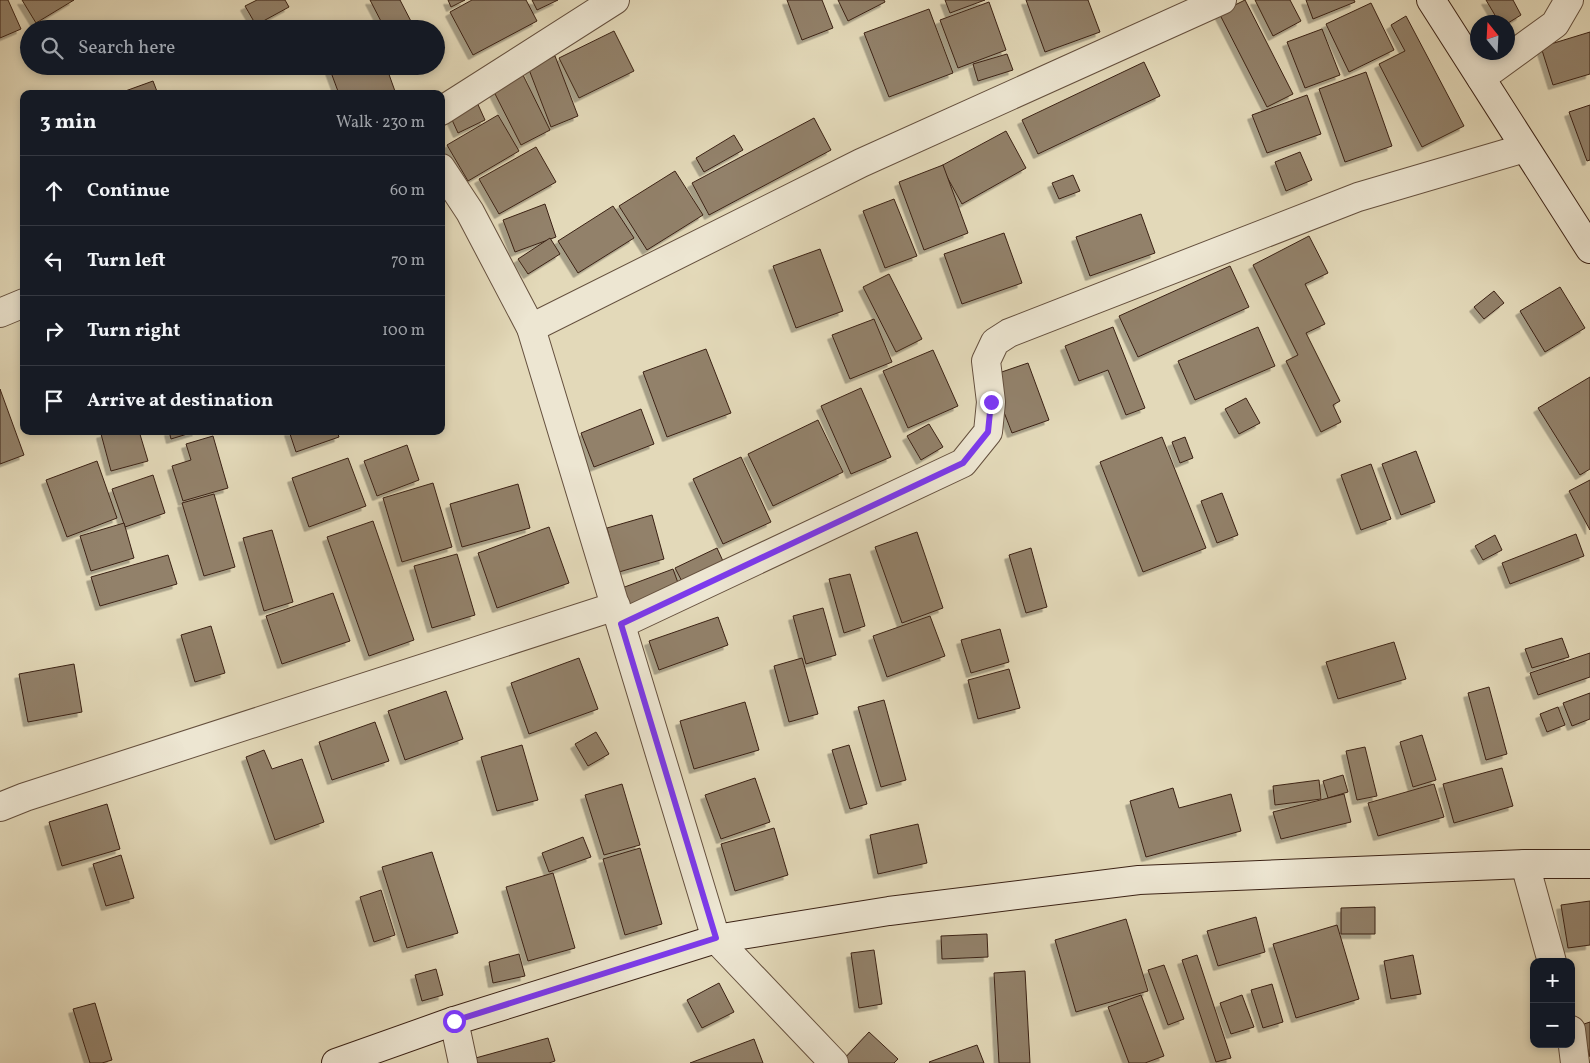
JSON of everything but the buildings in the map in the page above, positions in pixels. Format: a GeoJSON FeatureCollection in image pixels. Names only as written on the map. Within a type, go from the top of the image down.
{"type":"FeatureCollection","features":[{"type":"Feature","properties":{"kind":"street"},"geometry":{"type":"LineString","coordinates":[[445,108],[615,0]]}},
{"type":"Feature","properties":{"kind":"street"},"geometry":{"type":"LineString","coordinates":[[531,328],[860,163],[1222,0]]}},
{"type":"Feature","properties":{"kind":"street"},"geometry":{"type":"LineString","coordinates":[[1431,0],[1590,249]]}},
{"type":"Feature","properties":{"kind":"street"},"geometry":{"type":"LineString","coordinates":[[1481,78],[1555,24],[1569,0]]}},
{"type":"Feature","properties":{"kind":"street"},"geometry":{"type":"LineString","coordinates":[[0,807],[25,797],[618,615],[963,463],[988,432],[991,402],[986,361],[995,342],[1009,333],[1358,197],[1525,148]]}},
{"type":"Feature","properties":{"kind":"street"},"geometry":{"type":"LineString","coordinates":[[445,174],[470,212],[531,328],[716,938],[834,1063]]}},
{"type":"Feature","properties":{"kind":"street"},"geometry":{"type":"LineString","coordinates":[[0,313],[20,305]]}},
{"type":"Feature","properties":{"kind":"street"},"geometry":{"type":"LineString","coordinates":[[1525,864],[1551,958]]}},
{"type":"Feature","properties":{"kind":"street"},"geometry":{"type":"LineString","coordinates":[[336,1063],[454,1021],[716,938],[889,911],[1140,880],[1525,864],[1590,864]]}},
{"type":"Feature","properties":{"kind":"street"},"geometry":{"type":"LineString","coordinates":[[454,1021],[463,1063]]}},
{"type":"Feature","properties":{"kind":"street"},"geometry":{"type":"LineString","coordinates":[[1573,1048],[1575,1063]]}},
{"type":"Feature","properties":{"kind":"route"},"geometry":{"type":"LineString","coordinates":[[454,1021],[716,938],[621,624],[963,463],[988,432],[991,402]]}}]}
